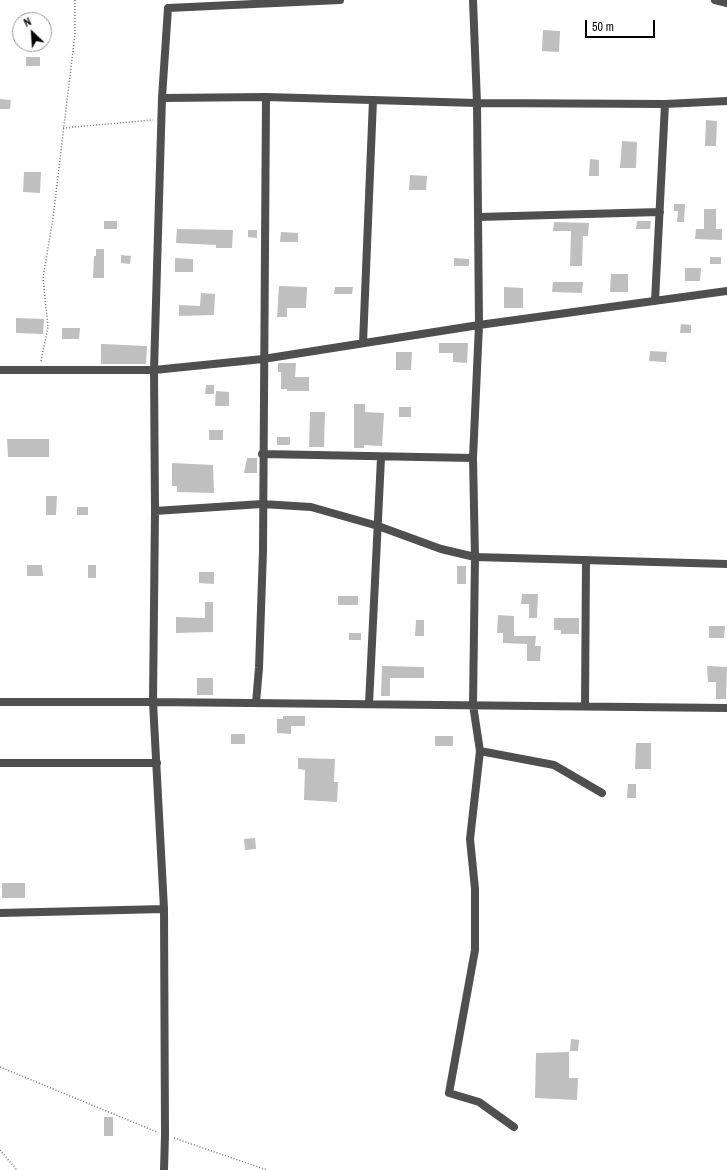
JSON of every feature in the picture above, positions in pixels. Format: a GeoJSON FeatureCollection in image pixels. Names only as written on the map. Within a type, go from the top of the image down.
{"type":"FeatureCollection","features":[{"type":"Feature","properties":{"kind":"street"},"geometry":{"type":"LineString","coordinates":[[164,1170],[164,909],[153,702],[155,511],[154,370],[161,119],[168,8],[340,0]]}},
{"type":"Feature","properties":{"kind":"street"},"geometry":{"type":"LineString","coordinates":[[473,0],[477,103],[479,325],[473,458],[475,557],[473,705],[480,751],[470,839],[475,889],[475,950],[449,1093],[479,1102],[514,1127]]}},
{"type":"Feature","properties":{"kind":"street"},"geometry":{"type":"LineString","coordinates":[[715,0],[727,3]]}},
{"type":"Feature","properties":{"kind":"street"},"geometry":{"type":"LineString","coordinates":[[162,98],[266,97],[477,103],[665,104],[727,101]]}},
{"type":"Feature","properties":{"kind":"street"},"geometry":{"type":"LineString","coordinates":[[256,703],[259,668],[262,504],[266,97]]}},
{"type":"Feature","properties":{"kind":"street"},"geometry":{"type":"LineString","coordinates":[[363,343],[373,100]]}},
{"type":"Feature","properties":{"kind":"street"},"geometry":{"type":"LineString","coordinates":[[655,301],[665,104]]}},
{"type":"Feature","properties":{"kind":"street"},"geometry":{"type":"LineString","coordinates":[[478,218],[660,212]]}},
{"type":"Feature","properties":{"kind":"street"},"geometry":{"type":"LineString","coordinates":[[0,370],[154,370],[263,359],[479,325],[727,291]]}},
{"type":"Feature","properties":{"kind":"street"},"geometry":{"type":"LineString","coordinates":[[262,454],[381,458],[473,458]]}},
{"type":"Feature","properties":{"kind":"street"},"geometry":{"type":"LineString","coordinates":[[369,704],[381,458]]}},
{"type":"Feature","properties":{"kind":"street"},"geometry":{"type":"LineString","coordinates":[[155,511],[262,504],[311,507],[378,526],[441,549],[475,557],[727,564]]}},
{"type":"Feature","properties":{"kind":"street"},"geometry":{"type":"LineString","coordinates":[[585,706],[586,560]]}},
{"type":"Feature","properties":{"kind":"street"},"geometry":{"type":"LineString","coordinates":[[0,702],[153,702],[727,708]]}},
{"type":"Feature","properties":{"kind":"street"},"geometry":{"type":"LineString","coordinates":[[480,751],[554,765],[602,793]]}},
{"type":"Feature","properties":{"kind":"street"},"geometry":{"type":"LineString","coordinates":[[0,763],[157,763]]}},
{"type":"Feature","properties":{"kind":"street"},"geometry":{"type":"LineString","coordinates":[[0,913],[164,909]]}},
{"type":"Feature","properties":{"kind":"path"},"geometry":{"type":"LineString","coordinates":[[39,370],[48,327],[43,278],[53,218],[75,34],[75,0]]}},
{"type":"Feature","properties":{"kind":"path"},"geometry":{"type":"LineString","coordinates":[[63,128],[161,119]]}},
{"type":"Feature","properties":{"kind":"path"},"geometry":{"type":"LineString","coordinates":[[0,1067],[165,1135],[267,1170]]}},
{"type":"Feature","properties":{"kind":"path"},"geometry":{"type":"LineString","coordinates":[[0,1150],[17,1170]]}},
{"type":"Feature","properties":{"kind":"building"},"geometry":{"type":"Polygon","coordinates":[[[543,30],[560,31],[559,52],[542,51],[543,30]]]}},
{"type":"Feature","properties":{"kind":"building"},"geometry":{"type":"Polygon","coordinates":[[[26,57],[40,57],[40,66],[26,66],[26,57]]]}},
{"type":"Feature","properties":{"kind":"building"},"geometry":{"type":"Polygon","coordinates":[[[0,99],[11,100],[10,109],[0,109],[0,99]]]}},
{"type":"Feature","properties":{"kind":"building"},"geometry":{"type":"Polygon","coordinates":[[[706,120],[717,121],[716,146],[705,146],[706,120]]]}},
{"type":"Feature","properties":{"kind":"building"},"geometry":{"type":"Polygon","coordinates":[[[622,141],[637,142],[636,168],[620,168],[622,141]]]}},
{"type":"Feature","properties":{"kind":"building"},"geometry":{"type":"Polygon","coordinates":[[[590,159],[599,160],[599,176],[589,176],[590,159]]]}},
{"type":"Feature","properties":{"kind":"building"},"geometry":{"type":"Polygon","coordinates":[[[24,172],[41,172],[40,193],[23,192],[24,172]]]}},
{"type":"Feature","properties":{"kind":"building"},"geometry":{"type":"Polygon","coordinates":[[[410,175],[427,176],[426,190],[409,190],[410,175]]]}},
{"type":"Feature","properties":{"kind":"building"},"geometry":{"type":"Polygon","coordinates":[[[674,204],[685,204],[684,222],[677,222],[678,211],[674,211],[674,204]]]}},
{"type":"Feature","properties":{"kind":"building"},"geometry":{"type":"Polygon","coordinates":[[[704,209],[716,209],[716,229],[722,229],[722,240],[695,239],[696,229],[704,229],[704,209]]]}},
{"type":"Feature","properties":{"kind":"building"},"geometry":{"type":"Polygon","coordinates":[[[104,221],[117,221],[117,229],[104,229],[104,221]]]}},
{"type":"Feature","properties":{"kind":"building"},"geometry":{"type":"Polygon","coordinates":[[[637,221],[651,221],[650,229],[636,229],[637,221]]]}},
{"type":"Feature","properties":{"kind":"building"},"geometry":{"type":"Polygon","coordinates":[[[554,222],[589,223],[588,236],[583,236],[582,266],[570,266],[571,231],[553,231],[554,222]]]}},
{"type":"Feature","properties":{"kind":"building"},"geometry":{"type":"Polygon","coordinates":[[[177,229],[233,230],[232,248],[216,248],[216,245],[176,243],[177,229]]]}},
{"type":"Feature","properties":{"kind":"building"},"geometry":{"type":"Polygon","coordinates":[[[248,230],[257,230],[257,238],[248,237],[248,230]]]}},
{"type":"Feature","properties":{"kind":"building"},"geometry":{"type":"Polygon","coordinates":[[[281,232],[298,233],[298,242],[280,242],[281,232]]]}},
{"type":"Feature","properties":{"kind":"building"},"geometry":{"type":"Polygon","coordinates":[[[96,249],[104,249],[104,278],[93,278],[94,256],[96,256],[96,249]]]}},
{"type":"Feature","properties":{"kind":"building"},"geometry":{"type":"Polygon","coordinates":[[[121,255],[131,256],[130,264],[121,263],[121,255]]]}},
{"type":"Feature","properties":{"kind":"building"},"geometry":{"type":"Polygon","coordinates":[[[710,257],[721,257],[721,264],[710,264],[710,257]]]}},
{"type":"Feature","properties":{"kind":"building"},"geometry":{"type":"Polygon","coordinates":[[[175,258],[193,259],[193,272],[175,272],[175,258]]]}},
{"type":"Feature","properties":{"kind":"building"},"geometry":{"type":"Polygon","coordinates":[[[454,258],[469,259],[469,266],[454,266],[454,258]]]}},
{"type":"Feature","properties":{"kind":"building"},"geometry":{"type":"Polygon","coordinates":[[[685,268],[701,268],[700,281],[685,281],[685,268]]]}},
{"type":"Feature","properties":{"kind":"building"},"geometry":{"type":"Polygon","coordinates":[[[611,274],[628,274],[628,292],[610,292],[611,274]]]}},
{"type":"Feature","properties":{"kind":"building"},"geometry":{"type":"Polygon","coordinates":[[[553,282],[583,282],[582,293],[552,292],[553,282]]]}},
{"type":"Feature","properties":{"kind":"building"},"geometry":{"type":"Polygon","coordinates":[[[279,286],[307,287],[306,308],[287,308],[287,317],[277,317],[279,286]]]}},
{"type":"Feature","properties":{"kind":"building"},"geometry":{"type":"Polygon","coordinates":[[[335,287],[353,287],[352,294],[334,294],[335,287]]]}},
{"type":"Feature","properties":{"kind":"building"},"geometry":{"type":"Polygon","coordinates":[[[504,287],[523,288],[523,308],[504,308],[504,287]]]}},
{"type":"Feature","properties":{"kind":"building"},"geometry":{"type":"Polygon","coordinates":[[[201,293],[215,294],[214,315],[179,316],[179,305],[200,306],[201,293]]]}},
{"type":"Feature","properties":{"kind":"building"},"geometry":{"type":"Polygon","coordinates":[[[16,318],[44,319],[43,334],[16,333],[16,318]]]}},
{"type":"Feature","properties":{"kind":"building"},"geometry":{"type":"Polygon","coordinates":[[[681,324],[691,325],[691,333],[680,333],[681,324]]]}},
{"type":"Feature","properties":{"kind":"building"},"geometry":{"type":"Polygon","coordinates":[[[62,328],[80,328],[79,339],[62,339],[62,328]]]}},
{"type":"Feature","properties":{"kind":"building"},"geometry":{"type":"Polygon","coordinates":[[[439,343],[468,343],[467,363],[453,362],[453,353],[439,353],[439,343]]]}},
{"type":"Feature","properties":{"kind":"building"},"geometry":{"type":"Polygon","coordinates":[[[101,344],[147,346],[146,364],[101,364],[101,344]]]}},
{"type":"Feature","properties":{"kind":"building"},"geometry":{"type":"Polygon","coordinates":[[[650,351],[667,352],[666,362],[649,361],[650,351]]]}},
{"type":"Feature","properties":{"kind":"building"},"geometry":{"type":"Polygon","coordinates":[[[396,352],[412,352],[411,370],[396,370],[396,352]]]}},
{"type":"Feature","properties":{"kind":"building"},"geometry":{"type":"Polygon","coordinates":[[[278,363],[296,363],[295,377],[309,377],[309,391],[287,391],[287,389],[281,389],[281,372],[278,372],[278,363]]]}},
{"type":"Feature","properties":{"kind":"building"},"geometry":{"type":"Polygon","coordinates":[[[206,385],[214,385],[214,394],[205,394],[206,385]]]}},
{"type":"Feature","properties":{"kind":"building"},"geometry":{"type":"Polygon","coordinates":[[[216,391],[229,392],[229,406],[215,406],[216,391]]]}},
{"type":"Feature","properties":{"kind":"building"},"geometry":{"type":"Polygon","coordinates":[[[354,404],[365,404],[365,412],[384,413],[382,446],[364,445],[364,448],[354,448],[354,404]]]}},
{"type":"Feature","properties":{"kind":"building"},"geometry":{"type":"Polygon","coordinates":[[[399,407],[411,407],[411,417],[399,417],[399,407]]]}},
{"type":"Feature","properties":{"kind":"building"},"geometry":{"type":"Polygon","coordinates":[[[310,412],[325,412],[324,447],[309,447],[310,412]]]}},
{"type":"Feature","properties":{"kind":"building"},"geometry":{"type":"Polygon","coordinates":[[[209,430],[223,430],[223,440],[209,440],[209,430]]]}},
{"type":"Feature","properties":{"kind":"building"},"geometry":{"type":"Polygon","coordinates":[[[277,437],[290,437],[290,445],[277,445],[277,437]]]}},
{"type":"Feature","properties":{"kind":"building"},"geometry":{"type":"Polygon","coordinates":[[[7,439],[49,439],[49,457],[8,457],[7,439]]]}},
{"type":"Feature","properties":{"kind":"building"},"geometry":{"type":"Polygon","coordinates":[[[247,458],[257,458],[257,473],[244,473],[247,458]]]}},
{"type":"Feature","properties":{"kind":"building"},"geometry":{"type":"Polygon","coordinates":[[[172,463],[213,465],[214,493],[177,492],[177,486],[172,486],[172,463]]]}},
{"type":"Feature","properties":{"kind":"building"},"geometry":{"type":"Polygon","coordinates":[[[46,496],[57,496],[56,515],[46,515],[46,496]]]}},
{"type":"Feature","properties":{"kind":"building"},"geometry":{"type":"Polygon","coordinates":[[[77,507],[88,507],[88,515],[77,515],[77,507]]]}},
{"type":"Feature","properties":{"kind":"building"},"geometry":{"type":"Polygon","coordinates":[[[27,565],[42,565],[43,576],[27,576],[27,565]]]}},
{"type":"Feature","properties":{"kind":"building"},"geometry":{"type":"Polygon","coordinates":[[[88,565],[96,565],[96,578],[88,578],[88,565]]]}},
{"type":"Feature","properties":{"kind":"building"},"geometry":{"type":"Polygon","coordinates":[[[457,566],[466,566],[466,584],[457,584],[457,566]]]}},
{"type":"Feature","properties":{"kind":"building"},"geometry":{"type":"Polygon","coordinates":[[[199,572],[214,572],[214,584],[199,583],[199,572]]]}},
{"type":"Feature","properties":{"kind":"building"},"geometry":{"type":"Polygon","coordinates":[[[522,594],[538,594],[537,618],[529,618],[529,604],[521,604],[522,594]]]}},
{"type":"Feature","properties":{"kind":"building"},"geometry":{"type":"Polygon","coordinates":[[[338,596],[358,596],[358,605],[338,605],[338,596]]]}},
{"type":"Feature","properties":{"kind":"building"},"geometry":{"type":"Polygon","coordinates":[[[205,602],[213,602],[213,632],[176,633],[176,617],[205,618],[205,602]]]}},
{"type":"Feature","properties":{"kind":"building"},"geometry":{"type":"Polygon","coordinates":[[[498,615],[514,616],[514,636],[536,636],[535,646],[541,646],[540,661],[527,661],[527,644],[503,643],[503,633],[497,633],[498,615]]]}},
{"type":"Feature","properties":{"kind":"building"},"geometry":{"type":"Polygon","coordinates":[[[554,618],[579,618],[579,634],[561,634],[561,630],[554,630],[554,618]]]}},
{"type":"Feature","properties":{"kind":"building"},"geometry":{"type":"Polygon","coordinates":[[[416,620],[424,620],[424,636],[415,636],[416,620]]]}},
{"type":"Feature","properties":{"kind":"building"},"geometry":{"type":"Polygon","coordinates":[[[709,626],[725,626],[724,638],[709,638],[709,626]]]}},
{"type":"Feature","properties":{"kind":"building"},"geometry":{"type":"Polygon","coordinates":[[[349,633],[361,633],[361,640],[349,640],[349,633]]]}},
{"type":"Feature","properties":{"kind":"building"},"geometry":{"type":"Polygon","coordinates":[[[382,666],[424,667],[424,678],[390,678],[390,696],[381,696],[382,666]]]}},
{"type":"Feature","properties":{"kind":"building"},"geometry":{"type":"Polygon","coordinates":[[[707,666],[727,667],[726,699],[716,699],[716,682],[708,682],[707,666]]]}},
{"type":"Feature","properties":{"kind":"building"},"geometry":{"type":"Polygon","coordinates":[[[197,678],[213,678],[213,695],[197,695],[197,678]]]}},
{"type":"Feature","properties":{"kind":"building"},"geometry":{"type":"Polygon","coordinates":[[[283,716],[305,716],[305,726],[291,726],[291,734],[277,733],[277,719],[283,719],[283,716]]]}},
{"type":"Feature","properties":{"kind":"building"},"geometry":{"type":"Polygon","coordinates":[[[231,734],[245,734],[245,744],[231,744],[231,734]]]}},
{"type":"Feature","properties":{"kind":"building"},"geometry":{"type":"Polygon","coordinates":[[[435,736],[453,736],[453,746],[435,746],[435,736]]]}},
{"type":"Feature","properties":{"kind":"building"},"geometry":{"type":"Polygon","coordinates":[[[636,743],[651,743],[651,769],[635,769],[636,743]]]}},
{"type":"Feature","properties":{"kind":"building"},"geometry":{"type":"Polygon","coordinates":[[[298,758],[335,759],[334,782],[338,782],[337,802],[304,800],[305,770],[298,769],[298,758]]]}},
{"type":"Feature","properties":{"kind":"building"},"geometry":{"type":"Polygon","coordinates":[[[628,784],[636,784],[636,798],[627,798],[628,784]]]}},
{"type":"Feature","properties":{"kind":"building"},"geometry":{"type":"Polygon","coordinates":[[[255,838],[256,849],[245,850],[244,839],[255,838]]]}},
{"type":"Feature","properties":{"kind":"building"},"geometry":{"type":"Polygon","coordinates":[[[2,883],[25,883],[25,898],[2,898],[2,883]]]}},
{"type":"Feature","properties":{"kind":"building"},"geometry":{"type":"Polygon","coordinates":[[[571,1039],[579,1040],[578,1051],[570,1051],[571,1039]]]}},
{"type":"Feature","properties":{"kind":"building"},"geometry":{"type":"Polygon","coordinates":[[[569,1052],[569,1078],[578,1078],[577,1100],[535,1098],[536,1053],[569,1052]]]}},
{"type":"Feature","properties":{"kind":"building"},"geometry":{"type":"Polygon","coordinates":[[[104,1117],[113,1117],[113,1136],[104,1136],[104,1117]]]}}]}
